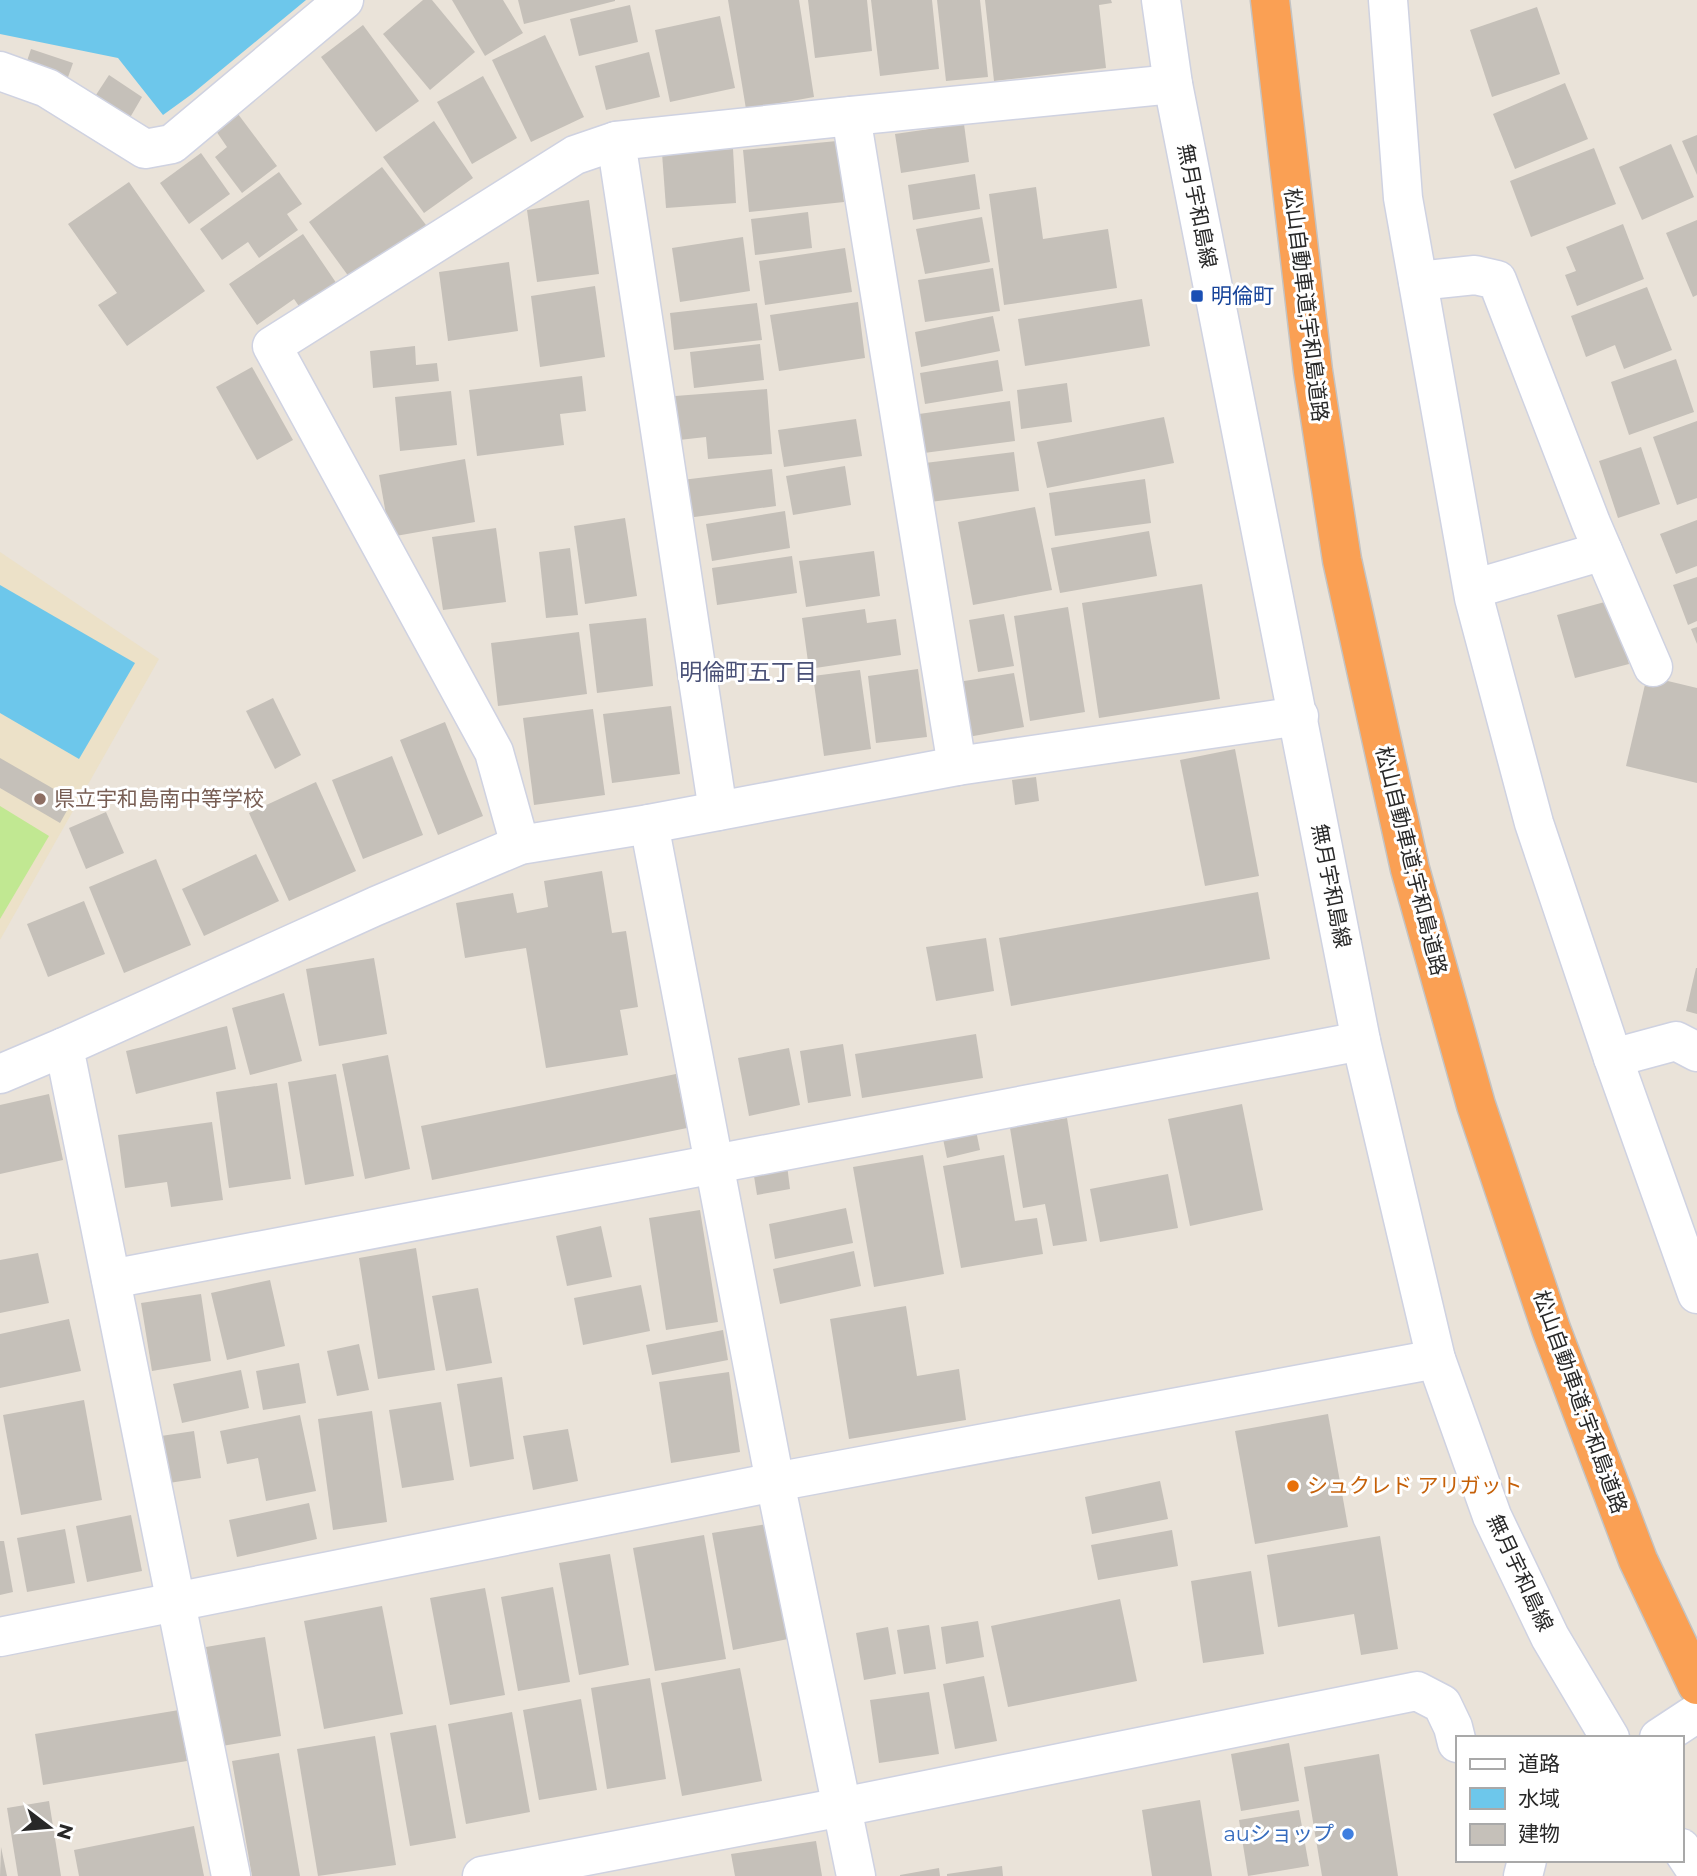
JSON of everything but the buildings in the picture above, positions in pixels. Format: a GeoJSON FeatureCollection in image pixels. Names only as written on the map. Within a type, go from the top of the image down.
{"type":"FeatureCollection","features":[{"type":"Feature","properties":{"kind":"highway","name":"松山自動車道;宇和島道路"},"geometry":{"type":"LineString","coordinates":[[1270,0],[1313,372],[1342,561],[1410,869],[1476,1105],[1551,1329],[1638,1560],[1697,1685]]}},
{"type":"Feature","properties":{"kind":"street"},"geometry":{"type":"LineString","coordinates":[[0,71],[47,88],[145,149],[172,145],[344,0]]}},
{"type":"Feature","properties":{"kind":"street","name":"無月宇和島線"},"geometry":{"type":"LineString","coordinates":[[1161,0],[1173,84],[1362,1041],[1436,1359],[1492,1516],[1550,1637],[1609,1736]]}},
{"type":"Feature","properties":{"kind":"street"},"geometry":{"type":"LineString","coordinates":[[1388,0],[1403,198],[1473,589],[1534,822],[1612,1058],[1697,1294]]}},
{"type":"Feature","properties":{"kind":"street"},"geometry":{"type":"LineString","coordinates":[[520,845],[494,752],[272,346],[575,155],[617,141],[1173,84]]}},
{"type":"Feature","properties":{"kind":"street"},"geometry":{"type":"LineString","coordinates":[[851,116],[957,766]]}},
{"type":"Feature","properties":{"kind":"street"},"geometry":{"type":"LineString","coordinates":[[617,141],[718,811]]}},
{"type":"Feature","properties":{"kind":"street"},"geometry":{"type":"LineString","coordinates":[[1418,281],[1475,275],[1497,280],[1603,551],[1653,667]]}},
{"type":"Feature","properties":{"kind":"street"},"geometry":{"type":"LineString","coordinates":[[1473,589],[1603,551]]}},
{"type":"Feature","properties":{"kind":"street"},"geometry":{"type":"LineString","coordinates":[[0,1074],[376,906],[520,845],[649,824],[957,766],[1298,716]]}},
{"type":"Feature","properties":{"kind":"street"},"geometry":{"type":"LineString","coordinates":[[649,824],[775,1482],[856,1876]]}},
{"type":"Feature","properties":{"kind":"street"},"geometry":{"type":"LineString","coordinates":[[111,1279],[1362,1041]]}},
{"type":"Feature","properties":{"kind":"street"},"geometry":{"type":"LineString","coordinates":[[1612,1058],[1676,1041],[1697,1052]]}},
{"type":"Feature","properties":{"kind":"street"},"geometry":{"type":"LineString","coordinates":[[64,1047],[173,1604],[231,1876]]}},
{"type":"Feature","properties":{"kind":"street"},"geometry":{"type":"LineString","coordinates":[[0,1637],[775,1482],[1436,1359]]}},
{"type":"Feature","properties":{"kind":"street"},"geometry":{"type":"LineString","coordinates":[[482,1876],[842,1807],[1417,1691],[1442,1704],[1454,1727],[1456,1738]]}},
{"type":"Feature","properties":{"kind":"street"},"geometry":{"type":"LineString","coordinates":[[1662,1736],[1697,1713]]}},
{"type":"Feature","properties":{"kind":"street"},"geometry":{"type":"LineString","coordinates":[[1683,1851],[1697,1872]]}},
{"type":"Feature","properties":{"kind":"shaded area","name":"県立宇和島南中等学校"},"geometry":{"type":"Polygon","coordinates":[[[0,552],[159,659],[0,940],[0,552]]]}},
{"type":"Feature","properties":{"kind":"green space"},"geometry":{"type":"Polygon","coordinates":[[[0,806],[49,836],[0,919],[0,806]]]}},
{"type":"Feature","properties":{"kind":"water"},"geometry":{"type":"Polygon","coordinates":[[[0,0],[306,0],[163,115],[118,58],[0,34],[0,0]]]}},
{"type":"Feature","properties":{"kind":"water"},"geometry":{"type":"Polygon","coordinates":[[[0,585],[135,663],[79,759],[0,713],[0,585]]]}},
{"type":"Feature","properties":{"kind":"place","name":"明倫町"},"geometry":{"type":"Point","coordinates":[1197,296]}},
{"type":"Feature","properties":{"kind":"place","name":"県立宇和島南中等学校"},"geometry":{"type":"Point","coordinates":[40,799]}},
{"type":"Feature","properties":{"kind":"place","name":"シュクレド アリガット"},"geometry":{"type":"Point","coordinates":[1293,1486]}},
{"type":"Feature","properties":{"kind":"place","name":"auショップ"},"geometry":{"type":"Point","coordinates":[1348,1834]}},
{"type":"Feature","properties":{"kind":"district","name":"明倫町五丁目"},"geometry":{"type":"Point","coordinates":[748,672]}}]}
